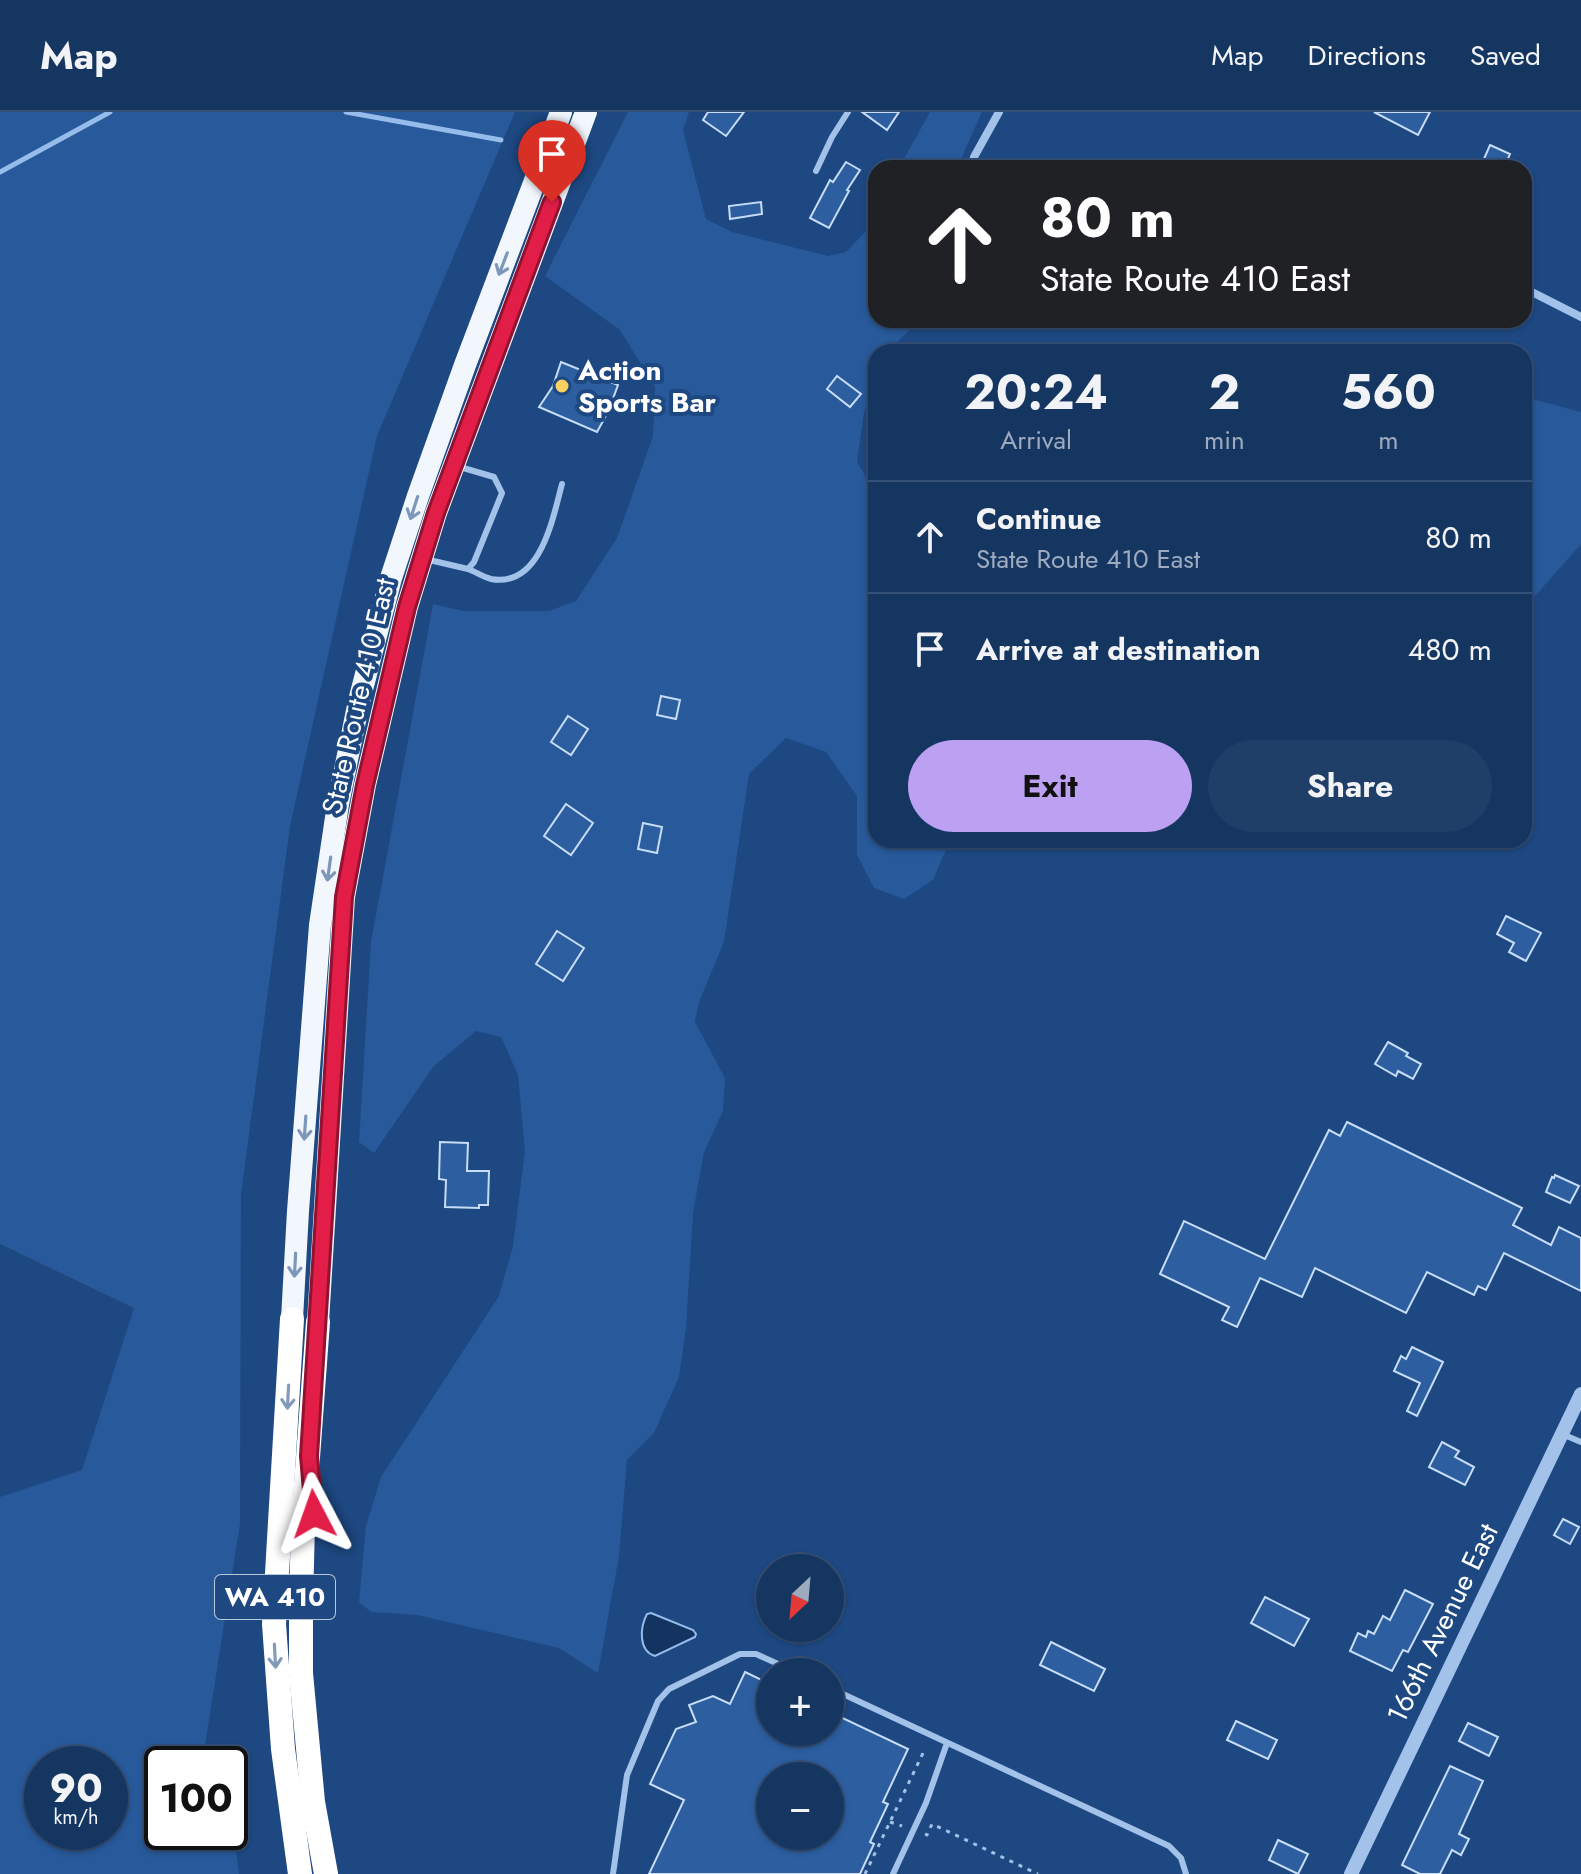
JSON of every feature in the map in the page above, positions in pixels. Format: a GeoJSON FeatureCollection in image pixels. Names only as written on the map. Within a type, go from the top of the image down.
{"type":"FeatureCollection","features":[{"type":"Feature","properties":{"kind":"highway","name":"State Route 410 East"},"geometry":{"type":"LineString","coordinates":[[292,1319],[320,925],[338,804],[359,701],[391,578],[418,496],[561,112]]}},
{"type":"Feature","properties":{"kind":"highway","name":"State Route 410 East"},"geometry":{"type":"LineString","coordinates":[[318,1322],[344,897],[365,785],[407,607],[422,558],[453,465],[586,112]]}},
{"type":"Feature","properties":{"kind":"highway","name":"WA 410"},"geometry":{"type":"LineString","coordinates":[[292,1319],[274,1624],[283,1749],[300,1874]]}},
{"type":"Feature","properties":{"kind":"highway","name":"WA 410"},"geometry":{"type":"LineString","coordinates":[[318,1322],[303,1538],[301,1673],[313,1802],[326,1874]]}},
{"type":"Feature","properties":{"kind":"highway"},"geometry":{"type":"LineString","coordinates":[[309,1456],[314,1514],[311,1574],[316,1693],[321,1749],[343,1874]]}},
{"type":"Feature","properties":{"kind":"street"},"geometry":{"type":"LineString","coordinates":[[974,157],[999,112]]}},
{"type":"Feature","properties":{"kind":"street"},"geometry":{"type":"LineString","coordinates":[[1532,292],[1581,317]]}},
{"type":"Feature","properties":{"kind":"street","name":"166th Avenue East"},"geometry":{"type":"LineString","coordinates":[[1351,1874],[1581,1394]]}},
{"type":"Feature","properties":{"kind":"lane"},"geometry":{"type":"LineString","coordinates":[[816,171],[848,112]]}},
{"type":"Feature","properties":{"kind":"lane"},"geometry":{"type":"LineString","coordinates":[[453,465],[494,477],[502,493],[474,562],[468,569]]}},
{"type":"Feature","properties":{"kind":"lane"},"geometry":{"type":"LineString","coordinates":[[422,558],[468,569],[495,580],[519,574],[540,552],[547,539],[562,484]]}},
{"type":"Feature","properties":{"kind":"lane"},"geometry":{"type":"LineString","coordinates":[[1562,1434],[1581,1442]]}},
{"type":"Feature","properties":{"kind":"lane"},"geometry":{"type":"LineString","coordinates":[[613,1874],[627,1775],[662,1694],[740,1654],[756,1654],[765,1658]]}},
{"type":"Feature","properties":{"kind":"lane"},"geometry":{"type":"LineString","coordinates":[[844,1695],[1169,1846],[1181,1858],[1186,1874]]}},
{"type":"Feature","properties":{"kind":"lane"},"geometry":{"type":"LineString","coordinates":[[893,1874],[926,1803],[947,1743]]}},
{"type":"Feature","properties":{"kind":"path"},"geometry":{"type":"LineString","coordinates":[[865,1874],[924,1751]]}},
{"type":"Feature","properties":{"kind":"path"},"geometry":{"type":"LineString","coordinates":[[890,1822],[927,1835],[932,1824],[1038,1874]]}},
{"type":"Feature","properties":{"kind":"shaded area"},"geometry":{"type":"Polygon","coordinates":[[[0,112],[515,112],[377,436],[290,826],[241,1195],[240,1524],[205,1746],[144,1746],[144,1850],[236,1850],[239,1874],[0,1874],[0,1497],[82,1470],[134,1308],[0,1244],[0,112]]]}},
{"type":"Feature","properties":{"kind":"shaded area"},"geometry":{"type":"Polygon","coordinates":[[[628,112],[689,112],[683,130],[706,219],[732,232],[828,256],[846,252],[868,226],[868,328],[912,328],[895,344],[868,344],[868,395],[857,462],[868,480],[868,848],[946,848],[933,880],[904,899],[874,888],[857,855],[857,796],[826,752],[786,738],[749,774],[724,942],[699,1002],[695,1022],[725,1078],[723,1111],[704,1152],[693,1213],[686,1328],[679,1377],[654,1433],[627,1460],[619,1556],[598,1673],[559,1648],[417,1615],[371,1612],[359,1602],[366,1526],[381,1477],[499,1296],[513,1246],[525,1151],[518,1075],[501,1037],[476,1031],[433,1067],[374,1153],[359,1142],[371,942],[433,604],[463,611],[549,611],[576,601],[617,538],[653,436],[655,387],[620,330],[545,276],[628,112]]]}},
{"type":"Feature","properties":{"kind":"shaded area"},"geometry":{"type":"Polygon","coordinates":[[[930,112],[982,112],[961,160],[903,160],[930,112]]]}},
{"type":"Feature","properties":{"kind":"shaded area"},"geometry":{"type":"Polygon","coordinates":[[[1532,399],[1581,412],[1581,544],[1532,598],[1532,399]]]}},
{"type":"Feature","properties":{"kind":"shaded area"},"geometry":{"type":"Polygon","coordinates":[[[647,1614],[693,1630],[695,1637],[655,1656],[649,1653],[643,1644],[642,1632],[647,1614]]]}},
{"type":"Feature","properties":{"kind":"building"},"geometry":{"type":"Polygon","coordinates":[[[708,112],[744,112],[726,136],[703,120],[708,112]]]}},
{"type":"Feature","properties":{"kind":"building"},"geometry":{"type":"Polygon","coordinates":[[[862,112],[899,112],[887,130],[862,112]]]}},
{"type":"Feature","properties":{"kind":"building"},"geometry":{"type":"Polygon","coordinates":[[[1374,112],[1430,112],[1418,135],[1374,112]]]}},
{"type":"Feature","properties":{"kind":"building"},"geometry":{"type":"Polygon","coordinates":[[[1490,145],[1510,154],[1507,160],[1483,160],[1490,145]]]}},
{"type":"Feature","properties":{"kind":"building"},"geometry":{"type":"Polygon","coordinates":[[[846,162],[860,170],[829,228],[810,218],[830,180],[833,182],[846,162]]]}},
{"type":"Feature","properties":{"kind":"building"},"geometry":{"type":"Polygon","coordinates":[[[761,202],[762,214],[730,219],[729,206],[761,202]]]}},
{"type":"Feature","properties":{"kind":"building"},"geometry":{"type":"Polygon","coordinates":[[[561,362],[618,385],[597,432],[539,407],[553,386],[561,362]]]}},
{"type":"Feature","properties":{"kind":"building"},"geometry":{"type":"Polygon","coordinates":[[[837,376],[861,394],[850,407],[827,389],[837,376]]]}},
{"type":"Feature","properties":{"kind":"building"},"geometry":{"type":"Polygon","coordinates":[[[661,696],[680,700],[676,719],[657,715],[661,696]]]}},
{"type":"Feature","properties":{"kind":"building"},"geometry":{"type":"Polygon","coordinates":[[[568,716],[588,729],[571,755],[551,742],[568,716]]]}},
{"type":"Feature","properties":{"kind":"building"},"geometry":{"type":"Polygon","coordinates":[[[566,804],[593,823],[571,855],[544,836],[566,804]]]}},
{"type":"Feature","properties":{"kind":"building"},"geometry":{"type":"Polygon","coordinates":[[[643,823],[662,827],[657,853],[638,849],[643,823]]]}},
{"type":"Feature","properties":{"kind":"building"},"geometry":{"type":"Polygon","coordinates":[[[1506,916],[1541,933],[1526,961],[1509,952],[1514,943],[1497,934],[1506,916]]]}},
{"type":"Feature","properties":{"kind":"building"},"geometry":{"type":"Polygon","coordinates":[[[557,931],[584,948],[563,981],[536,964],[557,931]]]}},
{"type":"Feature","properties":{"kind":"building"},"geometry":{"type":"Polygon","coordinates":[[[1388,1042],[1421,1064],[1413,1079],[1398,1071],[1396,1076],[1375,1064],[1388,1042]]]}},
{"type":"Feature","properties":{"kind":"building"},"geometry":{"type":"Polygon","coordinates":[[[1347,1122],[1522,1208],[1513,1225],[1551,1245],[1559,1227],[1581,1238],[1581,1291],[1504,1253],[1486,1290],[1478,1286],[1474,1295],[1427,1272],[1406,1313],[1315,1268],[1302,1297],[1260,1278],[1237,1327],[1222,1320],[1229,1307],[1160,1274],[1184,1221],[1265,1259],[1329,1130],[1340,1136],[1347,1122]]]}},
{"type":"Feature","properties":{"kind":"building"},"geometry":{"type":"Polygon","coordinates":[[[440,1142],[468,1143],[467,1171],[489,1171],[488,1205],[479,1205],[479,1208],[445,1207],[446,1180],[439,1179],[440,1142]]]}},
{"type":"Feature","properties":{"kind":"building"},"geometry":{"type":"Polygon","coordinates":[[[1555,1175],[1579,1186],[1570,1203],[1546,1192],[1555,1175]]]}},
{"type":"Feature","properties":{"kind":"building"},"geometry":{"type":"Polygon","coordinates":[[[1412,1347],[1443,1362],[1417,1416],[1407,1411],[1420,1383],[1394,1371],[1401,1356],[1406,1359],[1412,1347]]]}},
{"type":"Feature","properties":{"kind":"building"},"geometry":{"type":"Polygon","coordinates":[[[1442,1442],[1459,1451],[1455,1457],[1474,1467],[1465,1485],[1429,1467],[1442,1442]]]}},
{"type":"Feature","properties":{"kind":"building"},"geometry":{"type":"Polygon","coordinates":[[[1563,1519],[1579,1527],[1570,1544],[1554,1535],[1563,1519]]]}},
{"type":"Feature","properties":{"kind":"building"},"geometry":{"type":"Polygon","coordinates":[[[1405,1590],[1433,1604],[1408,1652],[1403,1650],[1392,1671],[1350,1651],[1358,1633],[1366,1637],[1368,1631],[1374,1634],[1383,1616],[1390,1620],[1405,1590]]]}},
{"type":"Feature","properties":{"kind":"building"},"geometry":{"type":"Polygon","coordinates":[[[1265,1597],[1309,1619],[1294,1646],[1251,1623],[1265,1597]]]}},
{"type":"Feature","properties":{"kind":"building"},"geometry":{"type":"Polygon","coordinates":[[[1051,1642],[1105,1669],[1094,1691],[1040,1665],[1051,1642]]]}},
{"type":"Feature","properties":{"kind":"building"},"geometry":{"type":"Polygon","coordinates":[[[745,1672],[756,1677],[756,1746],[844,1746],[844,1719],[908,1749],[883,1802],[888,1804],[870,1842],[874,1844],[860,1874],[649,1874],[684,1800],[650,1784],[676,1729],[696,1722],[689,1705],[713,1696],[730,1704],[745,1672]]]}},
{"type":"Feature","properties":{"kind":"building"},"geometry":{"type":"Polygon","coordinates":[[[1236,1721],[1277,1740],[1268,1759],[1227,1740],[1236,1721]]]}},
{"type":"Feature","properties":{"kind":"building"},"geometry":{"type":"Polygon","coordinates":[[[1468,1723],[1498,1737],[1489,1756],[1459,1741],[1468,1723]]]}},
{"type":"Feature","properties":{"kind":"building"},"geometry":{"type":"Polygon","coordinates":[[[1450,1766],[1483,1781],[1459,1834],[1469,1839],[1461,1855],[1452,1850],[1440,1874],[1420,1874],[1402,1865],[1450,1766]]]}},
{"type":"Feature","properties":{"kind":"building"},"geometry":{"type":"Polygon","coordinates":[[[1278,1840],[1308,1854],[1298,1874],[1269,1860],[1278,1840]]]}},
{"type":"Feature","properties":{"kind":"waterway"},"geometry":{"type":"LineString","coordinates":[[0,172],[110,112]]}},
{"type":"Feature","properties":{"kind":"waterway"},"geometry":{"type":"LineString","coordinates":[[346,112],[501,140]]}},
{"type":"Feature","properties":{"kind":"place","name":"Action Sports Bar"},"geometry":{"type":"Point","coordinates":[562,386]}},
{"type":"Feature","properties":{"kind":"route"},"geometry":{"type":"LineString","coordinates":[[314,1514],[309,1456],[344,897],[365,785],[407,607],[436,513],[552,202]]}}]}
